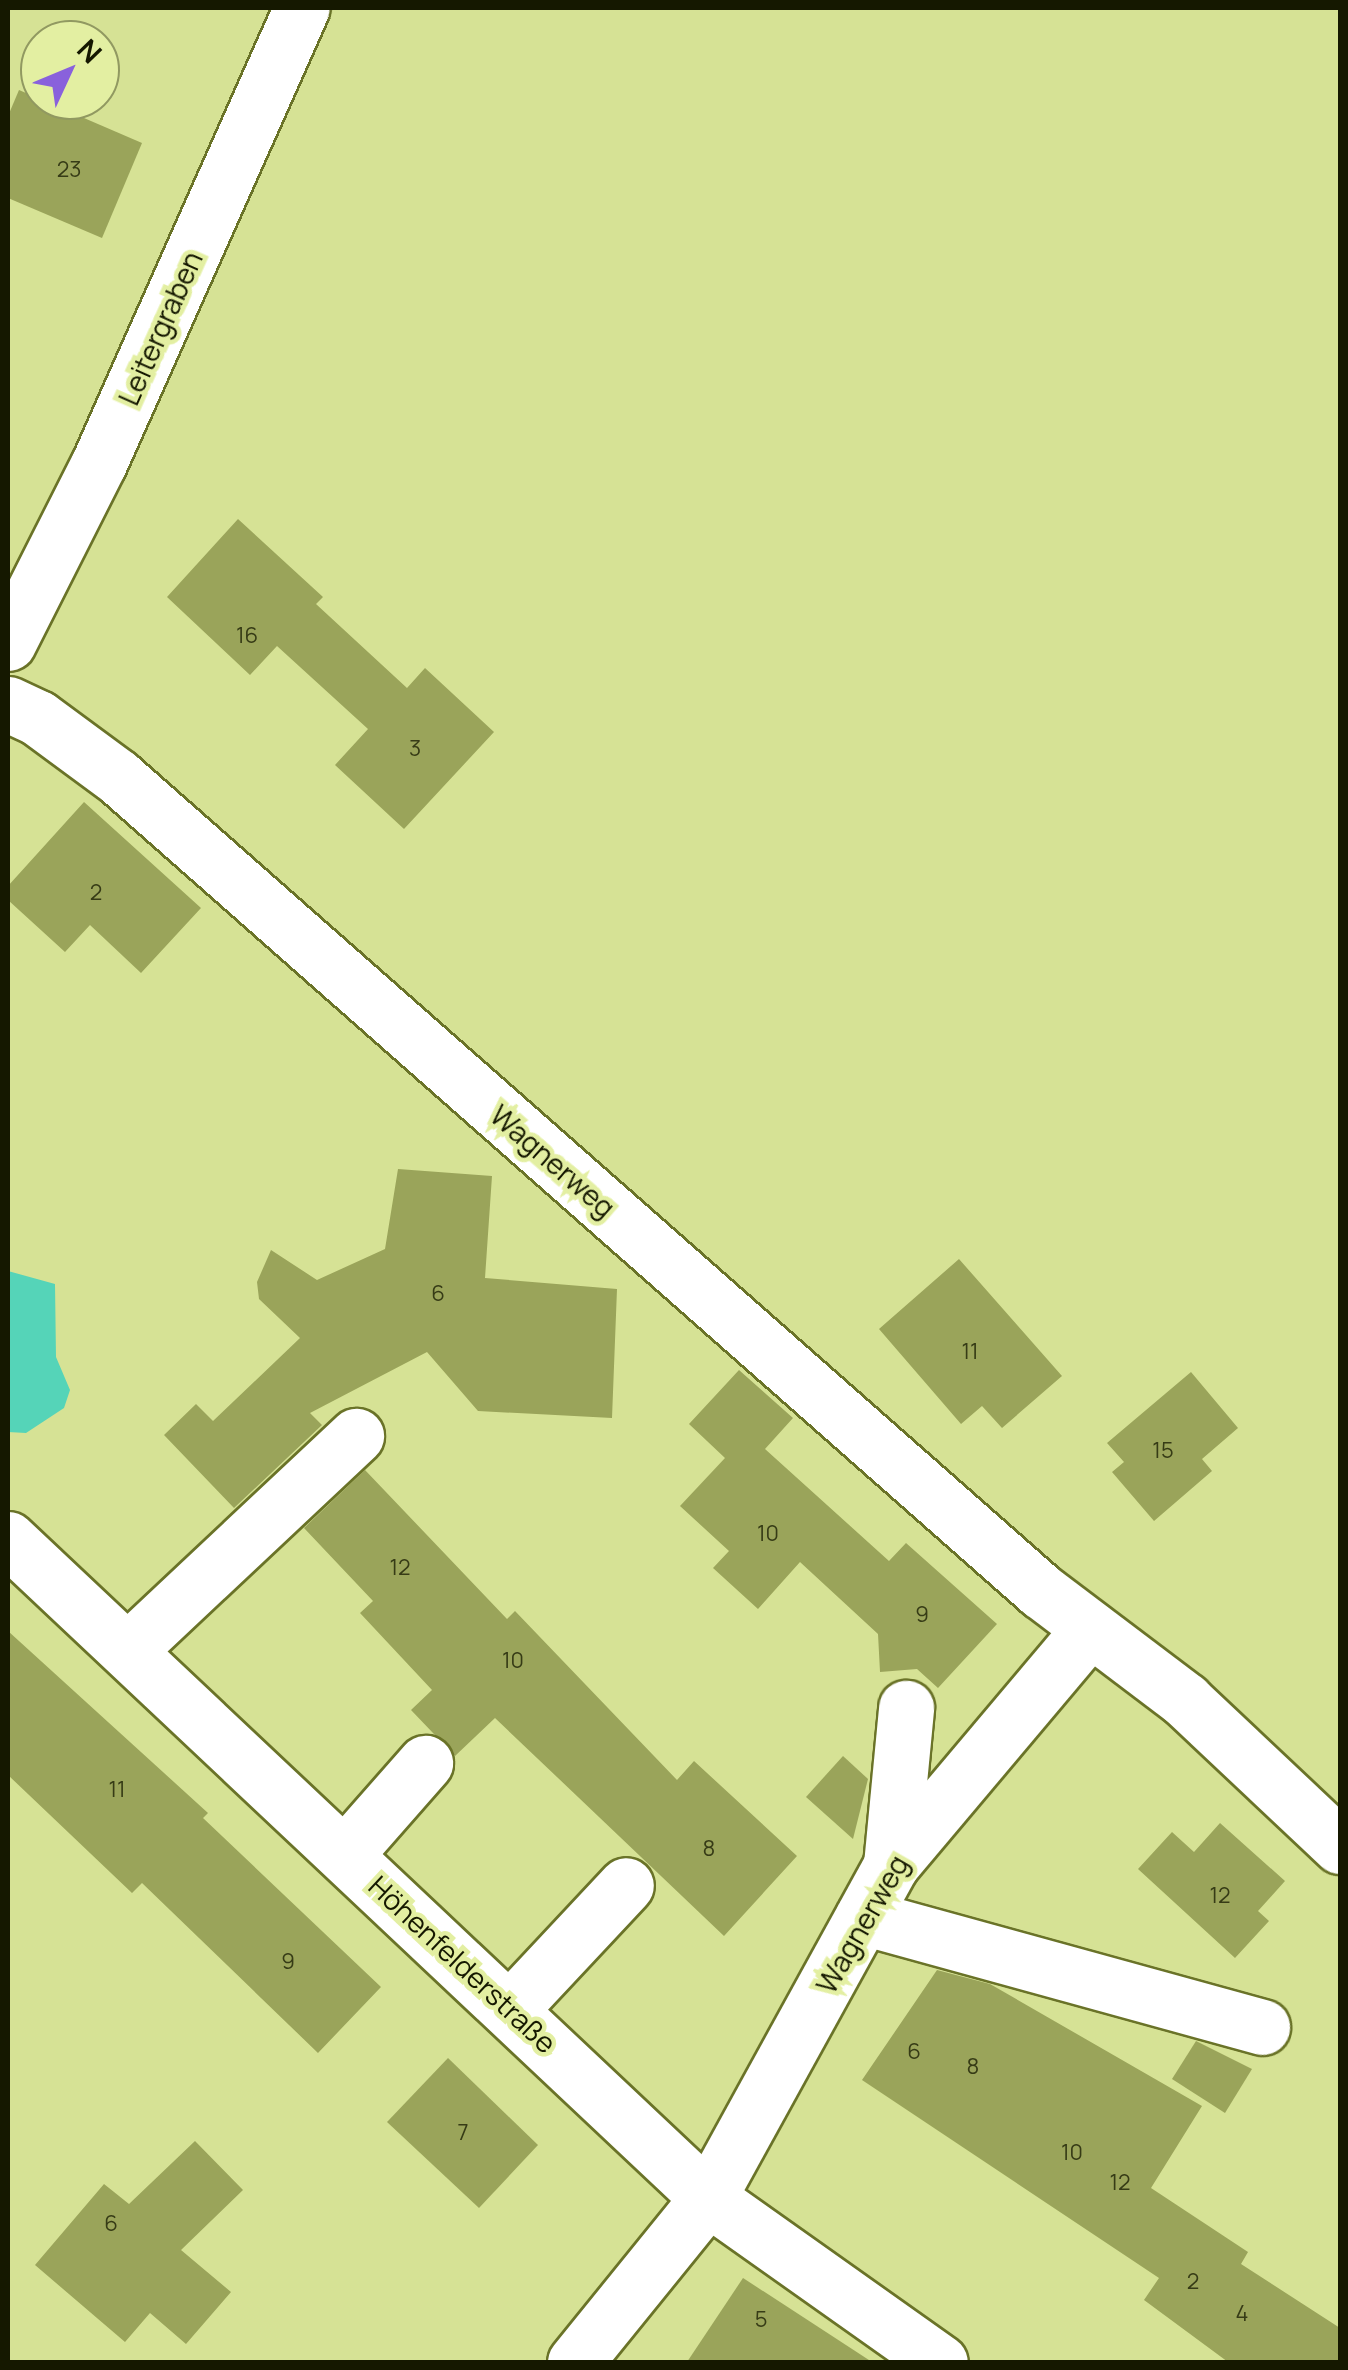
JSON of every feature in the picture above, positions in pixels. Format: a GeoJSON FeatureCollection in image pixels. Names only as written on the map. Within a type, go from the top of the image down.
{"type":"FeatureCollection","features":[{"type":"Feature","properties":{"kind":"street","name":"Leitergraben"},"geometry":{"type":"LineString","coordinates":[[8,642],[107,446],[302,8]]}},
{"type":"Feature","properties":{"kind":"street","name":"Wagnerweg"},"geometry":{"type":"LineString","coordinates":[[8,704],[38,718],[118,777],[1090,1630],[1186,1700],[1340,1846]]}},
{"type":"Feature","properties":{"kind":"street"},"geometry":{"type":"LineString","coordinates":[[128,1650],[356,1436]]}},
{"type":"Feature","properties":{"kind":"street","name":"Höhenfelderstraße"},"geometry":{"type":"LineString","coordinates":[[8,1539],[511,2008],[708,2198],[940,2362]]}},
{"type":"Feature","properties":{"kind":"street","name":"Wagnerweg"},"geometry":{"type":"LineString","coordinates":[[576,2362],[708,2198],[891,1865],[1090,1630]]}},
{"type":"Feature","properties":{"kind":"street"},"geometry":{"type":"LineString","coordinates":[[891,1865],[906,1708]]}},
{"type":"Feature","properties":{"kind":"street"},"geometry":{"type":"LineString","coordinates":[[346,1853],[424,1763]]}},
{"type":"Feature","properties":{"kind":"street"},"geometry":{"type":"LineString","coordinates":[[511,2008],[626,1885]]}},
{"type":"Feature","properties":{"kind":"street"},"geometry":{"type":"LineString","coordinates":[[863,1917],[1262,2027]]}},
{"type":"Feature","properties":{"kind":"water"},"geometry":{"type":"Polygon","coordinates":[[[8,1271],[55,1284],[56,1357],[70,1390],[64,1408],[26,1433],[8,1432],[8,1271]]]}},
{"type":"Feature","properties":{"kind":"building"},"geometry":{"type":"Polygon","coordinates":[[[19,90],[20,120],[89,120],[142,143],[102,238],[8,198],[8,116],[19,90]]]}},
{"type":"Feature","properties":{"kind":"building"},"geometry":{"type":"Polygon","coordinates":[[[238,519],[323,597],[316,604],[407,688],[425,668],[494,732],[404,829],[335,765],[368,729],[277,646],[250,675],[167,597],[238,519]]]}},
{"type":"Feature","properties":{"kind":"building"},"geometry":{"type":"Polygon","coordinates":[[[84,802],[201,908],[141,973],[90,925],[65,952],[8,900],[8,886],[84,802]]]}},
{"type":"Feature","properties":{"kind":"building"},"geometry":{"type":"Polygon","coordinates":[[[398,1169],[492,1176],[485,1278],[617,1289],[612,1418],[478,1411],[427,1352],[310,1413],[322,1425],[234,1508],[164,1435],[196,1404],[213,1421],[300,1338],[259,1299],[257,1282],[271,1250],[317,1280],[385,1249],[398,1169]]]}},
{"type":"Feature","properties":{"kind":"building"},"geometry":{"type":"Polygon","coordinates":[[[959,1259],[1062,1376],[1002,1428],[982,1406],[961,1424],[879,1329],[959,1259]]]}},
{"type":"Feature","properties":{"kind":"building"},"geometry":{"type":"Polygon","coordinates":[[[739,1370],[793,1418],[765,1449],[889,1561],[906,1543],[997,1624],[938,1688],[917,1669],[880,1672],[878,1634],[800,1562],[758,1609],[713,1568],[729,1551],[680,1506],[725,1458],[689,1424],[739,1370]]]}},
{"type":"Feature","properties":{"kind":"building"},"geometry":{"type":"Polygon","coordinates":[[[1191,1372],[1238,1428],[1202,1459],[1212,1471],[1154,1521],[1112,1472],[1124,1462],[1107,1443],[1191,1372]]]}},
{"type":"Feature","properties":{"kind":"building"},"geometry":{"type":"Polygon","coordinates":[[[365,1470],[507,1619],[515,1611],[677,1780],[694,1761],[797,1856],[724,1936],[495,1718],[455,1756],[411,1710],[432,1690],[360,1613],[373,1601],[304,1528],[365,1470]]]}},
{"type":"Feature","properties":{"kind":"building"},"geometry":{"type":"Polygon","coordinates":[[[8,1631],[208,1813],[203,1818],[381,1987],[318,2053],[142,1883],[132,1893],[8,1775],[8,1631]]]}},
{"type":"Feature","properties":{"kind":"building"},"geometry":{"type":"Polygon","coordinates":[[[843,1756],[868,1779],[853,1839],[806,1797],[843,1756]]]}},
{"type":"Feature","properties":{"kind":"building"},"geometry":{"type":"Polygon","coordinates":[[[1220,1823],[1285,1881],[1258,1911],[1269,1921],[1235,1958],[1138,1869],[1172,1832],[1194,1852],[1220,1823]]]}},
{"type":"Feature","properties":{"kind":"building"},"geometry":{"type":"Polygon","coordinates":[[[937,1970],[990,1984],[1202,2106],[1151,2188],[1248,2252],[1241,2264],[1340,2328],[1340,2362],[1228,2362],[1144,2300],[1159,2278],[862,2080],[937,1970]]]}},
{"type":"Feature","properties":{"kind":"building"},"geometry":{"type":"Polygon","coordinates":[[[1196,2041],[1252,2069],[1225,2113],[1172,2079],[1196,2041]]]}},
{"type":"Feature","properties":{"kind":"building"},"geometry":{"type":"Polygon","coordinates":[[[448,2058],[538,2145],[479,2208],[387,2122],[448,2058]]]}},
{"type":"Feature","properties":{"kind":"building"},"geometry":{"type":"Polygon","coordinates":[[[195,2141],[243,2190],[181,2250],[231,2292],[186,2344],[150,2313],[125,2342],[35,2265],[104,2184],[129,2204],[195,2141]]]}},
{"type":"Feature","properties":{"kind":"building"},"geometry":{"type":"Polygon","coordinates":[[[743,2278],[872,2362],[687,2362],[743,2278]]]}}]}
